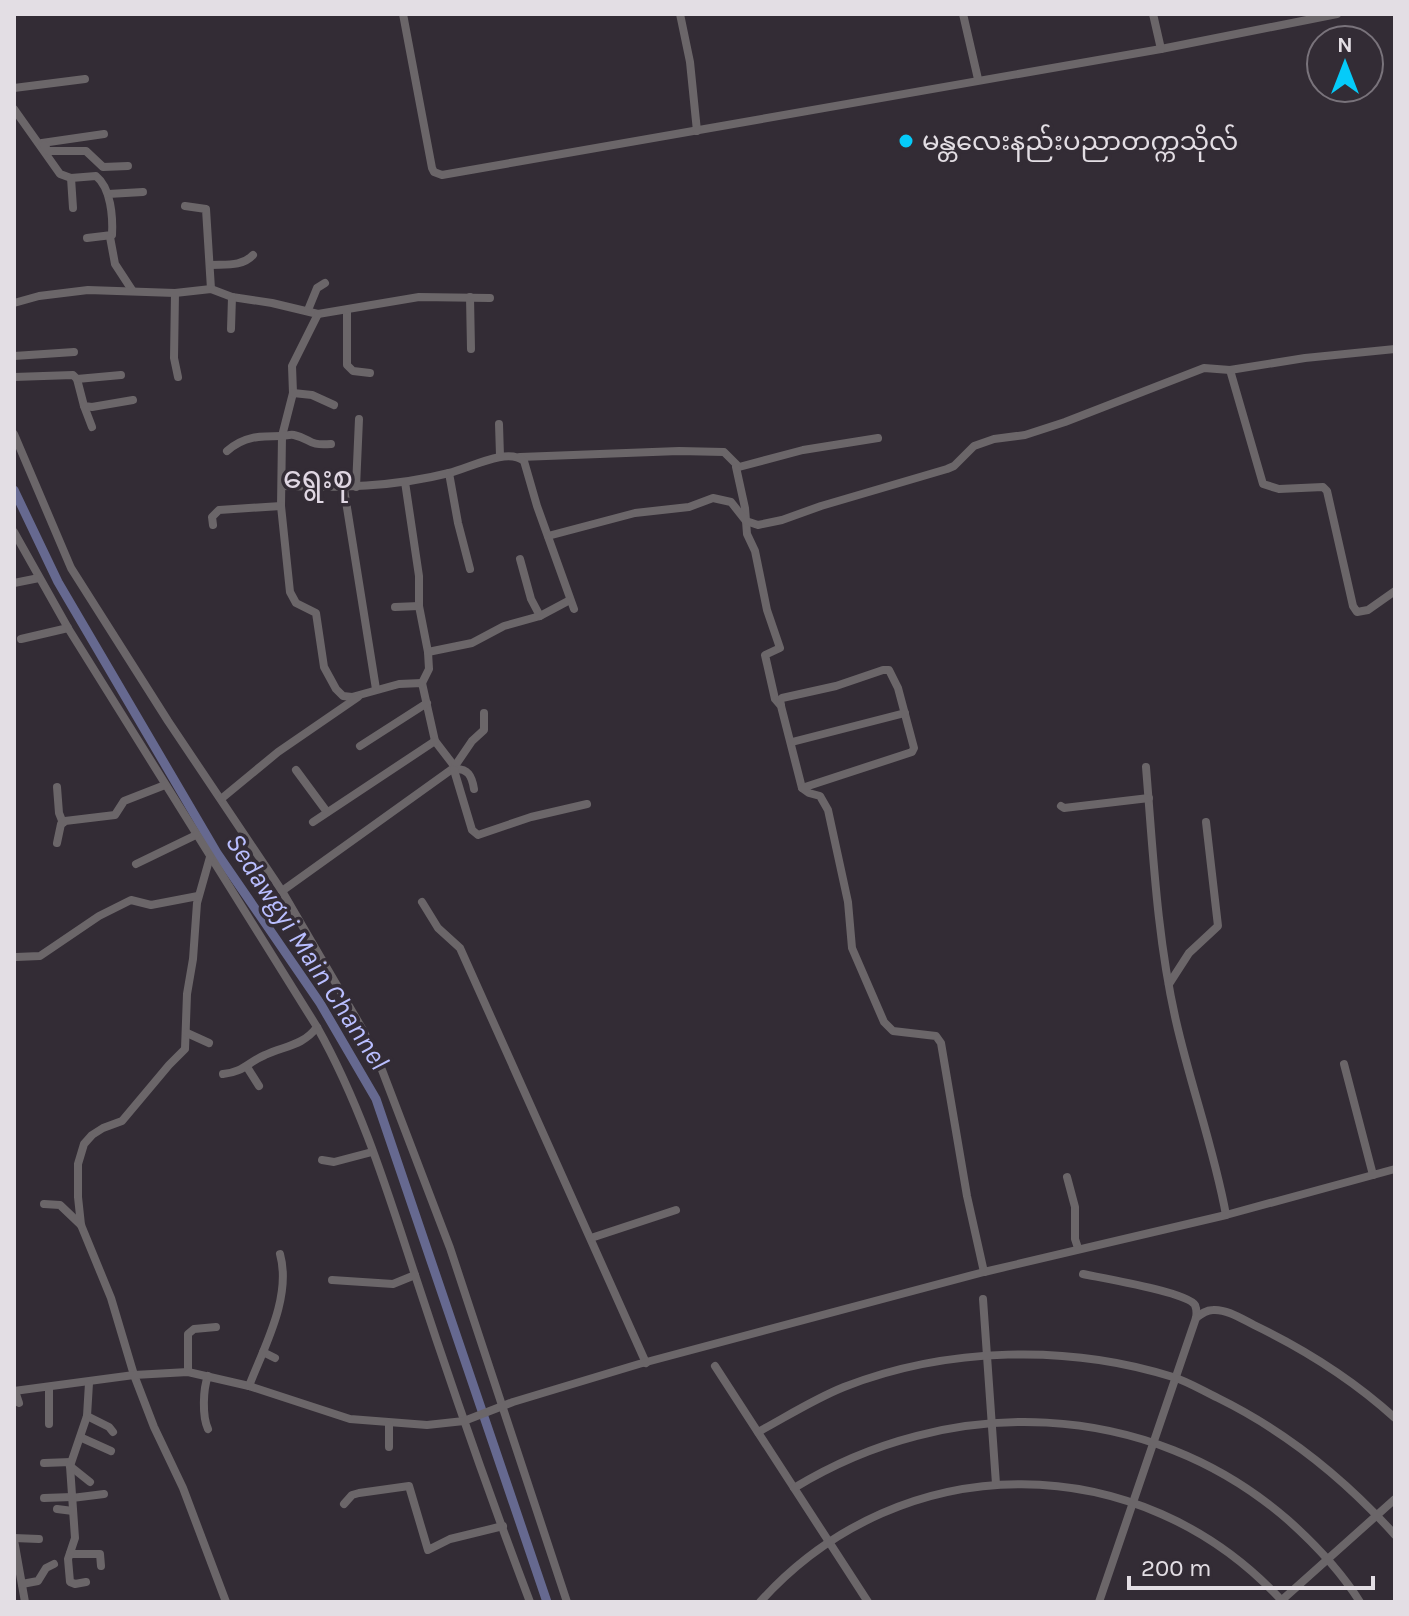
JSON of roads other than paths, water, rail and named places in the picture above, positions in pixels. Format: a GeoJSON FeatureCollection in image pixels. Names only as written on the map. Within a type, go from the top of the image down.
{"type":"FeatureCollection","features":[{"type":"Feature","properties":{"kind":"street"},"geometry":{"type":"LineString","coordinates":[[403,14],[432,168],[442,175],[1161,49],[1337,14]]}},
{"type":"Feature","properties":{"kind":"street"},"geometry":{"type":"LineString","coordinates":[[680,14],[690,62],[697,131]]}},
{"type":"Feature","properties":{"kind":"street"},"geometry":{"type":"LineString","coordinates":[[963,14],[978,79]]}},
{"type":"Feature","properties":{"kind":"street"},"geometry":{"type":"LineString","coordinates":[[1153,14],[1161,49]]}},
{"type":"Feature","properties":{"kind":"street"},"geometry":{"type":"LineString","coordinates":[[14,88],[85,79]]}},
{"type":"Feature","properties":{"kind":"street"},"geometry":{"type":"LineString","coordinates":[[14,109],[48,151],[86,151],[103,167],[128,166]]}},
{"type":"Feature","properties":{"kind":"street"},"geometry":{"type":"LineString","coordinates":[[38,140],[104,134]]}},
{"type":"Feature","properties":{"kind":"street"},"geometry":{"type":"LineString","coordinates":[[38,140],[60,174],[71,178],[99,178],[108,194],[115,264],[132,290]]}},
{"type":"Feature","properties":{"kind":"street"},"geometry":{"type":"LineString","coordinates":[[71,178],[73,208]]}},
{"type":"Feature","properties":{"kind":"street"},"geometry":{"type":"LineString","coordinates":[[108,194],[143,192]]}},
{"type":"Feature","properties":{"kind":"street"},"geometry":{"type":"LineString","coordinates":[[185,206],[206,209],[211,289]]}},
{"type":"Feature","properties":{"kind":"street"},"geometry":{"type":"LineString","coordinates":[[87,238],[110,237]]}},
{"type":"Feature","properties":{"kind":"street"},"geometry":{"type":"LineString","coordinates":[[210,265],[233,265],[253,255]]}},
{"type":"Feature","properties":{"kind":"street"},"geometry":{"type":"LineString","coordinates":[[308,310],[317,288],[325,283]]}},
{"type":"Feature","properties":{"kind":"street"},"geometry":{"type":"LineString","coordinates":[[14,303],[39,296],[88,290],[175,293],[211,289],[232,297],[318,314],[419,297],[490,298]]}},
{"type":"Feature","properties":{"kind":"street"},"geometry":{"type":"LineString","coordinates":[[175,293],[174,358],[178,377]]}},
{"type":"Feature","properties":{"kind":"street"},"geometry":{"type":"LineString","coordinates":[[231,329],[232,297]]}},
{"type":"Feature","properties":{"kind":"street"},"geometry":{"type":"LineString","coordinates":[[470,297],[471,349]]}},
{"type":"Feature","properties":{"kind":"street"},"geometry":{"type":"LineString","coordinates":[[347,310],[347,365],[353,371],[370,373]]}},
{"type":"Feature","properties":{"kind":"street"},"geometry":{"type":"LineString","coordinates":[[318,314],[292,366],[293,393],[282,436],[281,506],[290,592],[296,603],[316,613],[324,667],[336,689],[348,698],[360,696]]}},
{"type":"Feature","properties":{"kind":"street"},"geometry":{"type":"LineString","coordinates":[[548,536],[635,513],[689,507],[713,498],[731,502],[746,521],[758,525],[782,520],[954,466],[974,446],[1038,431],[1204,368],[1230,370],[1305,358],[1395,349]]}},
{"type":"Feature","properties":{"kind":"street"},"geometry":{"type":"LineString","coordinates":[[14,356],[74,352]]}},
{"type":"Feature","properties":{"kind":"street"},"geometry":{"type":"LineString","coordinates":[[1230,370],[1263,484],[1279,489],[1323,487],[1327,491],[1353,606],[1357,612],[1368,610],[1395,591]]}},
{"type":"Feature","properties":{"kind":"street"},"geometry":{"type":"LineString","coordinates":[[14,377],[67,373],[77,379],[121,375]]}},
{"type":"Feature","properties":{"kind":"street"},"geometry":{"type":"LineString","coordinates":[[77,379],[92,427]]}},
{"type":"Feature","properties":{"kind":"street"},"geometry":{"type":"LineString","coordinates":[[293,393],[307,393],[334,405]]}},
{"type":"Feature","properties":{"kind":"street"},"geometry":{"type":"LineString","coordinates":[[84,406],[133,400]]}},
{"type":"Feature","properties":{"kind":"street"},"geometry":{"type":"LineString","coordinates":[[356,487],[359,419]]}},
{"type":"Feature","properties":{"kind":"street"},"geometry":{"type":"LineString","coordinates":[[499,424],[500,456]]}},
{"type":"Feature","properties":{"kind":"street"},"geometry":{"type":"LineString","coordinates":[[14,434],[71,568],[168,721],[282,891],[363,1030],[382,1070],[450,1248],[499,1407],[567,1602]]}},
{"type":"Feature","properties":{"kind":"street"},"geometry":{"type":"LineString","coordinates":[[227,451],[251,437],[295,435],[314,445],[331,444]]}},
{"type":"Feature","properties":{"kind":"street"},"geometry":{"type":"LineString","coordinates":[[736,467],[758,464],[803,450],[878,438]]}},
{"type":"Feature","properties":{"kind":"street"},"geometry":{"type":"LineString","coordinates":[[283,486],[344,489],[405,482],[449,473],[500,456],[724,452],[736,467],[747,534],[752,541],[767,610],[780,648],[765,655],[775,699],[781,706]]}},
{"type":"Feature","properties":{"kind":"street"},"geometry":{"type":"LineString","coordinates":[[428,652],[472,643],[504,626],[572,604],[524,461],[519,457]]}},
{"type":"Feature","properties":{"kind":"street"},"geometry":{"type":"LineString","coordinates":[[449,473],[470,569]]}},
{"type":"Feature","properties":{"kind":"street"},"geometry":{"type":"LineString","coordinates":[[405,482],[419,576],[419,606],[428,652],[429,669],[422,683],[435,741],[454,768],[472,830],[478,835],[531,817],[587,804]]}},
{"type":"Feature","properties":{"kind":"street"},"geometry":{"type":"LineString","coordinates":[[344,489],[376,689]]}},
{"type":"Feature","properties":{"kind":"street"},"geometry":{"type":"LineString","coordinates":[[213,525],[212,517],[219,510],[281,506]]}},
{"type":"Feature","properties":{"kind":"street"},"geometry":{"type":"LineString","coordinates":[[14,532],[68,628],[317,1027],[351,1093],[530,1602]]}},
{"type":"Feature","properties":{"kind":"street"},"geometry":{"type":"LineString","coordinates":[[520,559],[531,599],[540,616]]}},
{"type":"Feature","properties":{"kind":"street"},"geometry":{"type":"LineString","coordinates":[[14,583],[39,578]]}},
{"type":"Feature","properties":{"kind":"street"},"geometry":{"type":"LineString","coordinates":[[395,607],[419,606]]}},
{"type":"Feature","properties":{"kind":"street"},"geometry":{"type":"LineString","coordinates":[[21,639],[68,628]]}},
{"type":"Feature","properties":{"kind":"street"},"geometry":{"type":"LineString","coordinates":[[802,788],[912,752],[914,748],[898,688],[887,670],[780,700],[802,788],[820,796],[828,810],[848,902],[852,948],[884,1022],[893,1031],[936,1036],[941,1043],[967,1196],[984,1272]]}},
{"type":"Feature","properties":{"kind":"street"},"geometry":{"type":"LineString","coordinates":[[221,799],[278,752],[360,696],[376,689],[422,683]]}},
{"type":"Feature","properties":{"kind":"street"},"geometry":{"type":"LineString","coordinates":[[360,746],[427,703]]}},
{"type":"Feature","properties":{"kind":"street"},"geometry":{"type":"LineString","coordinates":[[282,891],[454,768],[472,741],[484,730],[484,713]]}},
{"type":"Feature","properties":{"kind":"street"},"geometry":{"type":"LineString","coordinates":[[792,742],[905,713]]}},
{"type":"Feature","properties":{"kind":"street"},"geometry":{"type":"LineString","coordinates":[[313,822],[435,741]]}},
{"type":"Feature","properties":{"kind":"street"},"geometry":{"type":"LineString","coordinates":[[1146,767],[1169,984],[1190,1075],[1209,1135],[1226,1215]]}},
{"type":"Feature","properties":{"kind":"street"},"geometry":{"type":"LineString","coordinates":[[454,768],[468,772],[474,789]]}},
{"type":"Feature","properties":{"kind":"street"},"geometry":{"type":"LineString","coordinates":[[296,770],[327,812]]}},
{"type":"Feature","properties":{"kind":"street"},"geometry":{"type":"LineString","coordinates":[[63,823],[115,815],[124,801],[165,785]]}},
{"type":"Feature","properties":{"kind":"street"},"geometry":{"type":"LineString","coordinates":[[57,787],[63,823]]}},
{"type":"Feature","properties":{"kind":"street"},"geometry":{"type":"LineString","coordinates":[[1061,806],[1149,798]]}},
{"type":"Feature","properties":{"kind":"street"},"geometry":{"type":"LineString","coordinates":[[1169,984],[1189,953],[1218,926],[1206,822]]}},
{"type":"Feature","properties":{"kind":"street"},"geometry":{"type":"LineString","coordinates":[[57,843],[63,823]]}},
{"type":"Feature","properties":{"kind":"street"},"geometry":{"type":"LineString","coordinates":[[136,864],[196,835]]}},
{"type":"Feature","properties":{"kind":"street"},"geometry":{"type":"LineString","coordinates":[[210,857],[198,896],[187,994],[185,1049],[131,1113],[122,1121],[92,1135],[84,1144],[77,1182],[81,1225],[111,1298],[134,1375],[183,1488],[226,1602]]}},
{"type":"Feature","properties":{"kind":"street"},"geometry":{"type":"LineString","coordinates":[[16,957],[40,956],[99,916],[131,900],[151,905],[198,896]]}},
{"type":"Feature","properties":{"kind":"street"},"geometry":{"type":"LineString","coordinates":[[422,902],[438,928],[460,948],[646,1363]]}},
{"type":"Feature","properties":{"kind":"street"},"geometry":{"type":"LineString","coordinates":[[223,1074],[247,1067],[269,1052],[299,1042],[317,1027]]}},
{"type":"Feature","properties":{"kind":"street"},"geometry":{"type":"LineString","coordinates":[[187,1033],[209,1043]]}},
{"type":"Feature","properties":{"kind":"street"},"geometry":{"type":"LineString","coordinates":[[1344,1064],[1373,1175]]}},
{"type":"Feature","properties":{"kind":"street"},"geometry":{"type":"LineString","coordinates":[[247,1067],[259,1086]]}},
{"type":"Feature","properties":{"kind":"street"},"geometry":{"type":"LineString","coordinates":[[322,1160],[334,1162],[372,1152]]}},
{"type":"Feature","properties":{"kind":"street"},"geometry":{"type":"LineString","coordinates":[[19,1403],[14,1391],[134,1375],[188,1372],[249,1386],[350,1419],[427,1425],[464,1421],[499,1407],[646,1363],[984,1272],[1226,1215],[1395,1169]]}},
{"type":"Feature","properties":{"kind":"street"},"geometry":{"type":"LineString","coordinates":[[1067,1177],[1075,1207],[1078,1248]]}},
{"type":"Feature","properties":{"kind":"street"},"geometry":{"type":"LineString","coordinates":[[44,1204],[60,1205],[81,1225]]}},
{"type":"Feature","properties":{"kind":"street"},"geometry":{"type":"LineString","coordinates":[[591,1238],[676,1210]]}},
{"type":"Feature","properties":{"kind":"street"},"geometry":{"type":"LineString","coordinates":[[249,1386],[279,1301],[283,1264],[280,1254]]}},
{"type":"Feature","properties":{"kind":"street"},"geometry":{"type":"LineString","coordinates":[[1083,1274],[1187,1299],[1194,1304],[1196,1318],[1099,1602]]}},
{"type":"Feature","properties":{"kind":"street"},"geometry":{"type":"LineString","coordinates":[[332,1280],[393,1284],[415,1275]]}},
{"type":"Feature","properties":{"kind":"street"},"geometry":{"type":"LineString","coordinates":[[983,1299],[996,1484]]}},
{"type":"Feature","properties":{"kind":"street"},"geometry":{"type":"LineString","coordinates":[[1196,1318],[1213,1310],[1225,1312],[1283,1339],[1349,1380],[1395,1418]]}},
{"type":"Feature","properties":{"kind":"street"},"geometry":{"type":"LineString","coordinates":[[188,1372],[188,1334],[194,1329],[216,1327]]}},
{"type":"Feature","properties":{"kind":"street"},"geometry":{"type":"LineString","coordinates":[[263,1352],[275,1358]]}},
{"type":"Feature","properties":{"kind":"street"},"geometry":{"type":"LineString","coordinates":[[758,1432],[843,1388],[889,1372],[973,1356],[1029,1354],[1075,1358],[1176,1378],[1249,1414],[1316,1457],[1395,1535]]}},
{"type":"Feature","properties":{"kind":"street"},"geometry":{"type":"LineString","coordinates":[[715,1366],[868,1602]]}},
{"type":"Feature","properties":{"kind":"street"},"geometry":{"type":"LineString","coordinates":[[208,1376],[205,1383],[205,1422],[208,1429]]}},
{"type":"Feature","properties":{"kind":"street"},"geometry":{"type":"LineString","coordinates":[[86,1582],[70,1582],[70,1554],[75,1546],[71,1464],[87,1416],[89,1383]]}},
{"type":"Feature","properties":{"kind":"street"},"geometry":{"type":"LineString","coordinates":[[49,1388],[49,1424]]}},
{"type":"Feature","properties":{"kind":"street"},"geometry":{"type":"LineString","coordinates":[[87,1416],[113,1432]]}},
{"type":"Feature","properties":{"kind":"street"},"geometry":{"type":"LineString","coordinates":[[794,1488],[881,1444],[945,1429],[991,1422],[1059,1423],[1101,1429],[1154,1442],[1223,1474],[1278,1512],[1329,1559],[1360,1602]]}},
{"type":"Feature","properties":{"kind":"street"},"geometry":{"type":"LineString","coordinates":[[389,1424],[389,1447]]}},
{"type":"Feature","properties":{"kind":"street"},"geometry":{"type":"LineString","coordinates":[[82,1438],[111,1451]]}},
{"type":"Feature","properties":{"kind":"street"},"geometry":{"type":"LineString","coordinates":[[44,1463],[71,1464],[90,1482]]}},
{"type":"Feature","properties":{"kind":"street"},"geometry":{"type":"LineString","coordinates":[[760,1602],[800,1564],[831,1542],[883,1513],[952,1491],[996,1484],[1069,1487],[1134,1502],[1203,1534],[1231,1554],[1282,1601],[1395,1499]]}},
{"type":"Feature","properties":{"kind":"street"},"geometry":{"type":"LineString","coordinates":[[344,1504],[352,1495],[409,1486],[428,1550],[450,1539],[503,1526]]}},
{"type":"Feature","properties":{"kind":"street"},"geometry":{"type":"LineString","coordinates":[[44,1498],[104,1494]]}},
{"type":"Feature","properties":{"kind":"street"},"geometry":{"type":"LineString","coordinates":[[57,1509],[73,1511]]}},
{"type":"Feature","properties":{"kind":"street"},"geometry":{"type":"LineString","coordinates":[[25,1602],[14,1539],[39,1539]]}},
{"type":"Feature","properties":{"kind":"street"},"geometry":{"type":"LineString","coordinates":[[70,1554],[100,1554],[101,1566]]}},
{"type":"Feature","properties":{"kind":"street"},"geometry":{"type":"LineString","coordinates":[[22,1584],[38,1581],[46,1568],[54,1564]]}},
{"type":"Feature","properties":{"kind":"waterway","name":"Sedawgyi Main Channel"},"geometry":{"type":"LineString","coordinates":[[14,490],[58,582],[217,853],[320,1003],[376,1099],[547,1602]]}},
{"type":"Feature","properties":{"kind":"place","name":"မန္တလေးနည်းပညာတက္ကသိုလ်"},"geometry":{"type":"Point","coordinates":[906,141]}},
{"type":"Feature","properties":{"kind":"district","name":"ရွေးစု"},"geometry":{"type":"Point","coordinates":[318,478]}}]}
